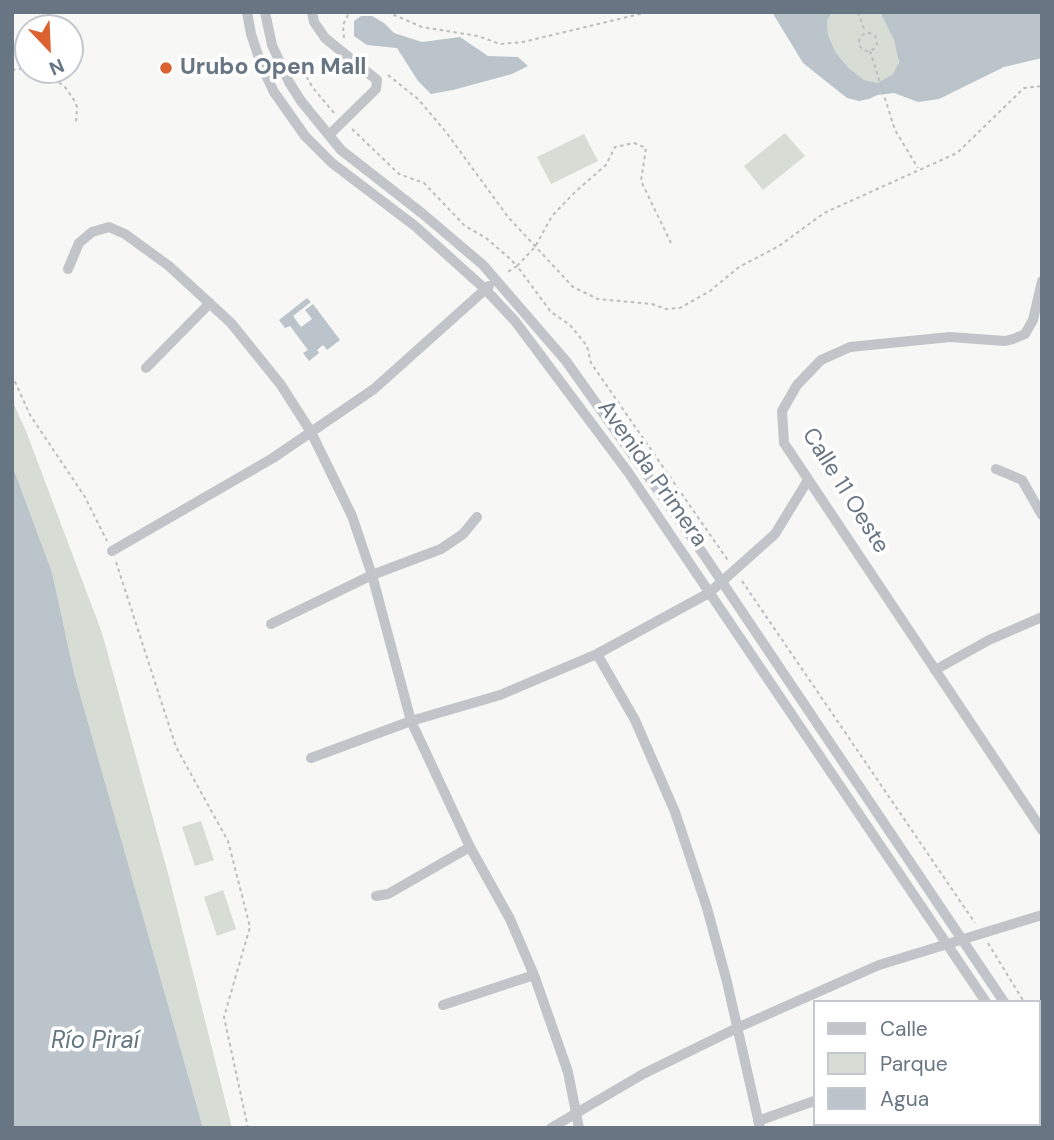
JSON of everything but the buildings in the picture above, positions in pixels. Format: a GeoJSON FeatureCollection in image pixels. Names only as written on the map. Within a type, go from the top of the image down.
{"type":"FeatureCollection","features":[{"type":"Feature","properties":{"kind":"street","name":"Avenida Primera"},"geometry":{"type":"LineString","coordinates":[[247,12],[262,67],[274,92],[305,136],[332,163],[415,226],[485,289],[515,321],[628,472],[985,1000]]}},
{"type":"Feature","properties":{"kind":"street","name":"Avenida Primera"},"geometry":{"type":"LineString","coordinates":[[265,12],[272,45],[289,82],[300,101],[341,150],[456,241],[496,279],[566,360],[722,583],[1003,1000]]}},
{"type":"Feature","properties":{"kind":"street"},"geometry":{"type":"LineString","coordinates":[[312,12],[314,22],[325,38],[377,80],[376,89],[329,135]]}},
{"type":"Feature","properties":{"kind":"street"},"geometry":{"type":"LineString","coordinates":[[251,34],[269,29]]}},
{"type":"Feature","properties":{"kind":"street"},"geometry":{"type":"LineString","coordinates":[[68,269],[79,243],[92,232],[109,227],[125,234],[169,265],[231,323],[281,385],[311,432],[352,516],[372,575],[411,721],[470,848],[510,919],[534,975],[568,1072],[579,1128]]}},
{"type":"Feature","properties":{"kind":"street"},"geometry":{"type":"LineString","coordinates":[[112,551],[274,458],[374,389],[496,279]]}},
{"type":"Feature","properties":{"kind":"street","name":"Calle 11 Oeste"},"geometry":{"type":"LineString","coordinates":[[1042,281],[1032,320],[1025,334],[1004,341],[950,337],[850,347],[821,360],[797,385],[782,411],[784,443],[1042,830]]}},
{"type":"Feature","properties":{"kind":"street"},"geometry":{"type":"LineString","coordinates":[[146,368],[210,303]]}},
{"type":"Feature","properties":{"kind":"street"},"geometry":{"type":"LineString","coordinates":[[996,469],[1022,481],[1042,515]]}},
{"type":"Feature","properties":{"kind":"street"},"geometry":{"type":"LineString","coordinates":[[312,758],[411,721],[500,695],[597,654],[709,593],[775,534],[808,480]]}},
{"type":"Feature","properties":{"kind":"street"},"geometry":{"type":"LineString","coordinates":[[271,624],[372,575],[441,549],[463,534],[477,517]]}},
{"type":"Feature","properties":{"kind":"street"},"geometry":{"type":"LineString","coordinates":[[935,670],[989,640],[1042,617]]}},
{"type":"Feature","properties":{"kind":"street"},"geometry":{"type":"LineString","coordinates":[[597,654],[635,720],[675,812],[707,908],[739,1027],[759,1124],[813,1101]]}},
{"type":"Feature","properties":{"kind":"street"},"geometry":{"type":"LineString","coordinates":[[376,896],[388,894],[470,848]]}},
{"type":"Feature","properties":{"kind":"street"},"geometry":{"type":"LineString","coordinates":[[551,1128],[643,1074],[739,1027],[879,965],[1042,915]]}},
{"type":"Feature","properties":{"kind":"street"},"geometry":{"type":"LineString","coordinates":[[443,1005],[534,975]]}},
{"type":"Feature","properties":{"kind":"path"},"geometry":{"type":"LineString","coordinates":[[348,46],[342,33],[343,25],[348,15],[353,12]]}},
{"type":"Feature","properties":{"kind":"path"},"geometry":{"type":"LineString","coordinates":[[387,12],[422,27],[478,36],[500,44],[523,42],[648,12]]}},
{"type":"Feature","properties":{"kind":"path"},"geometry":{"type":"LineString","coordinates":[[858,12],[865,33]]}},
{"type":"Feature","properties":{"kind":"path"},"geometry":{"type":"LineString","coordinates":[[865,33],[859,44],[863,50],[870,51]]}},
{"type":"Feature","properties":{"kind":"path"},"geometry":{"type":"LineString","coordinates":[[865,33],[872,34],[876,39],[875,46],[870,51]]}},
{"type":"Feature","properties":{"kind":"path"},"geometry":{"type":"LineString","coordinates":[[870,51],[895,130],[919,169]]}},
{"type":"Feature","properties":{"kind":"path"},"geometry":{"type":"LineString","coordinates":[[289,82],[302,69],[327,106],[399,174],[424,183],[465,226],[486,238],[516,266],[551,312],[570,325],[587,346],[591,363],[982,932],[1023,1000]]}},
{"type":"Feature","properties":{"kind":"path"},"geometry":{"type":"LineString","coordinates":[[387,74],[418,99],[446,132],[508,218],[573,287],[610,301],[652,304],[666,309],[680,307],[710,291],[739,268],[779,246],[824,213],[957,153],[1024,88],[1042,86]]}},
{"type":"Feature","properties":{"kind":"path"},"geometry":{"type":"LineString","coordinates":[[61,84],[77,107],[76,122]]}},
{"type":"Feature","properties":{"kind":"path"},"geometry":{"type":"LineString","coordinates":[[496,279],[516,266],[535,247],[552,216],[575,191],[606,165],[615,148],[634,143],[646,148],[641,180],[671,243]]}},
{"type":"Feature","properties":{"kind":"path"},"geometry":{"type":"LineString","coordinates":[[12,375],[30,415],[86,497],[112,551],[176,747],[228,841],[250,927],[224,1017],[248,1128]]}},
{"type":"Feature","properties":{"kind":"green space"},"geometry":{"type":"Polygon","coordinates":[[[832,12],[880,12],[899,56],[897,69],[888,79],[878,83],[864,80],[836,53],[828,35],[827,21],[832,12]]]}},
{"type":"Feature","properties":{"kind":"green space"},"geometry":{"type":"Polygon","coordinates":[[[785,133],[805,156],[763,190],[744,166],[785,133]]]}},
{"type":"Feature","properties":{"kind":"green space"},"geometry":{"type":"Polygon","coordinates":[[[584,134],[598,161],[551,184],[537,157],[584,134]]]}},
{"type":"Feature","properties":{"kind":"green space"},"geometry":{"type":"Polygon","coordinates":[[[12,400],[102,633],[169,877],[232,1128],[203,1128],[74,673],[52,572],[12,465],[12,400]]]}},
{"type":"Feature","properties":{"kind":"green space"},"geometry":{"type":"Polygon","coordinates":[[[201,821],[214,860],[195,866],[182,827],[201,821]]]}},
{"type":"Feature","properties":{"kind":"green space"},"geometry":{"type":"Polygon","coordinates":[[[223,890],[236,929],[217,936],[204,897],[223,890]]]}},
{"type":"Feature","properties":{"kind":"water"},"geometry":{"type":"Polygon","coordinates":[[[772,12],[832,12],[827,21],[828,35],[836,53],[864,80],[878,83],[893,74],[899,62],[894,40],[880,12],[1042,12],[1042,58],[1004,67],[939,99],[918,102],[894,93],[859,101],[847,98],[803,63],[772,12]]]}},
{"type":"Feature","properties":{"kind":"water"},"geometry":{"type":"Polygon","coordinates":[[[361,16],[372,16],[394,33],[422,42],[460,37],[488,56],[518,57],[528,66],[512,74],[431,94],[418,81],[397,48],[367,45],[354,36],[354,21],[361,16]]]}},
{"type":"Feature","properties":{"kind":"water"},"geometry":{"type":"Polygon","coordinates":[[[307,298],[311,302],[293,316],[301,327],[312,319],[305,310],[313,304],[340,340],[327,350],[323,345],[317,350],[319,353],[309,361],[303,353],[308,350],[290,326],[285,328],[279,320],[307,298]]]}},
{"type":"Feature","properties":{"kind":"water","name":"Río Piraí"},"geometry":{"type":"Polygon","coordinates":[[[12,465],[52,572],[74,673],[203,1128],[12,1128],[12,465]]]}},
{"type":"Feature","properties":{"kind":"place","name":"Urubo Open Mall"},"geometry":{"type":"Point","coordinates":[166,68]}}]}
